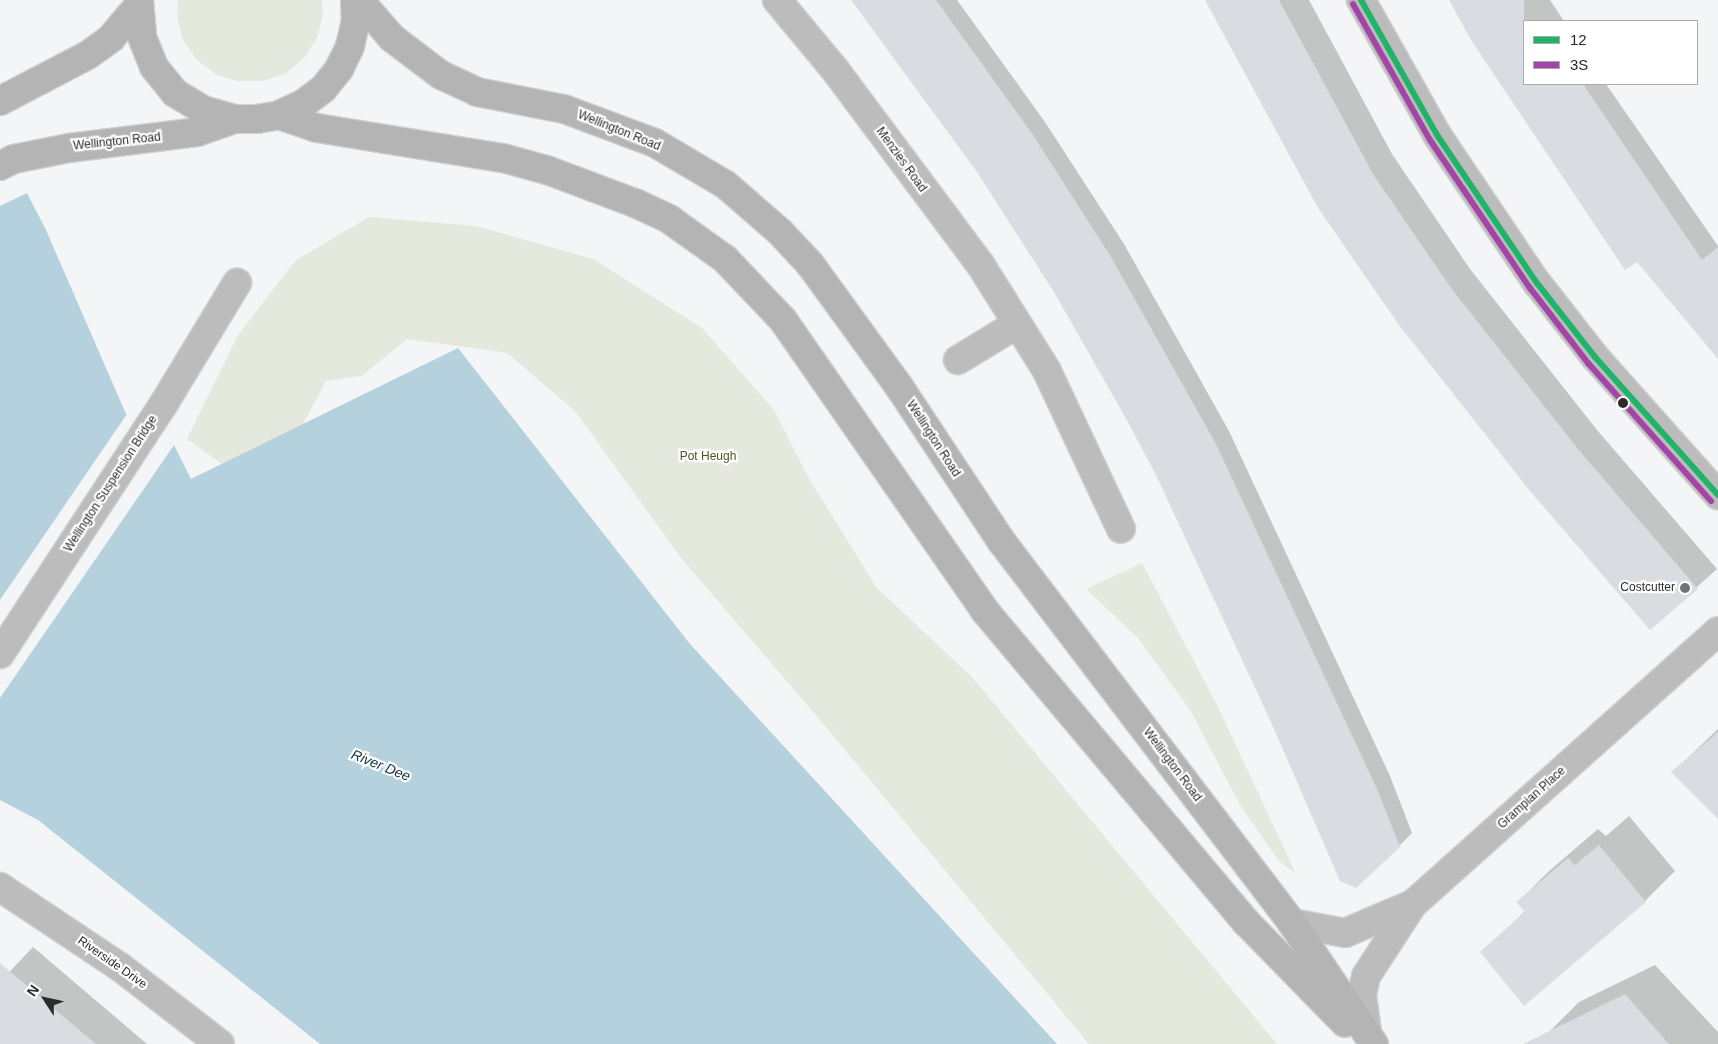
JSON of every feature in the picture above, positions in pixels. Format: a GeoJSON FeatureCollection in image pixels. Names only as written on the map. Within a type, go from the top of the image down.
{"type":"FeatureCollection","features":[{"type":"Feature","properties":{"kind":"main road"},"geometry":{"type":"LineString","coordinates":[[139,2],[142,38],[154,67],[175,93],[203,110],[234,119],[280,115],[303,104],[323,89],[339,69],[350,46],[356,21],[357,0]]}},
{"type":"Feature","properties":{"kind":"main road","name":"Wellington Road"},"geometry":{"type":"LineString","coordinates":[[357,0],[392,38],[441,75],[477,92],[564,110],[655,143],[726,185],[780,232],[810,264],[900,388],[1002,542],[1292,923],[1369,1040]]}},
{"type":"Feature","properties":{"kind":"main road"},"geometry":{"type":"LineString","coordinates":[[0,101],[88,55],[111,38],[139,2]]}},
{"type":"Feature","properties":{"kind":"main road"},"geometry":{"type":"LineString","coordinates":[[280,115],[317,128],[503,158],[546,170],[636,203],[669,219],[725,259],[783,320],[985,611],[1246,922],[1369,1040]]}},
{"type":"Feature","properties":{"kind":"main road","name":"Wellington Road"},"geometry":{"type":"LineString","coordinates":[[7,163],[69,148],[196,132],[234,119]]}},
{"type":"Feature","properties":{"kind":"street","name":"Menzies Road"},"geometry":{"type":"LineString","coordinates":[[777,0],[836,71],[980,264],[1047,371],[1121,529]]}},
{"type":"Feature","properties":{"kind":"street"},"geometry":{"type":"LineString","coordinates":[[1361,0],[1437,135],[1537,284],[1595,357],[1718,494]]}},
{"type":"Feature","properties":{"kind":"street","name":"Wellington Suspension Bridge"},"geometry":{"type":"LineString","coordinates":[[0,654],[163,405],[237,283]]}},
{"type":"Feature","properties":{"kind":"street"},"geometry":{"type":"LineString","coordinates":[[958,360],[1017,324]]}},
{"type":"Feature","properties":{"kind":"street","name":"Grampian Place"},"geometry":{"type":"LineString","coordinates":[[1369,1040],[1362,994],[1366,976],[1412,904],[1718,632]]}},
{"type":"Feature","properties":{"kind":"street","name":"Riverside Drive"},"geometry":{"type":"LineString","coordinates":[[0,887],[120,967],[220,1044]]}},
{"type":"Feature","properties":{"kind":"street","name":"Grampian Place"},"geometry":{"type":"LineString","coordinates":[[1292,923],[1345,932],[1412,904]]}},
{"type":"Feature","properties":{"kind":"green space"},"geometry":{"type":"Polygon","coordinates":[[[178,0],[322,0],[323,15],[317,38],[304,58],[285,74],[262,81],[237,81],[215,74],[196,59],[182,38],[177,15],[178,0]]]}},
{"type":"Feature","properties":{"kind":"green space","name":"Pot Heugh"},"geometry":{"type":"Polygon","coordinates":[[[369,217],[476,226],[593,259],[702,328],[774,410],[807,475],[876,587],[972,677],[1277,1044],[1089,1044],[821,721],[681,558],[575,411],[507,353],[407,339],[362,376],[326,381],[303,424],[222,464],[187,439],[238,335],[295,261],[369,217]]]}},
{"type":"Feature","properties":{"kind":"green space"},"geometry":{"type":"Polygon","coordinates":[[[1142,563],[1218,707],[1296,874],[1279,861],[1240,805],[1190,710],[1138,638],[1086,589],[1142,563]]]}},
{"type":"Feature","properties":{"kind":"water","name":"River Dee"},"geometry":{"type":"Polygon","coordinates":[[[0,141],[46,230],[126,414],[174,445],[191,479],[458,348],[690,644],[1057,1044],[320,1044],[38,820],[0,800],[0,141]]]}},
{"type":"Feature","properties":{"kind":"pier"},"geometry":{"type":"Polygon","coordinates":[[[0,138],[29,192],[0,206],[0,138]]]}},
{"type":"Feature","properties":{"kind":"pier"},"geometry":{"type":"Polygon","coordinates":[[[127,414],[174,445],[0,698],[0,600],[127,414]]]}},
{"type":"Feature","properties":{"kind":"building"},"geometry":{"type":"Polygon","coordinates":[[[851,0],[936,0],[1033,135],[1111,257],[1216,444],[1377,789],[1400,847],[1356,888],[1340,881],[1271,722],[1155,473],[1124,415],[1054,292],[977,172],[851,0]]]}},
{"type":"Feature","properties":{"kind":"building"},"geometry":{"type":"Polygon","coordinates":[[[1205,0],[1279,0],[1373,174],[1451,288],[1578,449],[1698,589],[1650,630],[1530,491],[1399,325],[1318,208],[1205,0]]]}},
{"type":"Feature","properties":{"kind":"building"},"geometry":{"type":"Polygon","coordinates":[[[1449,0],[1524,0],[1523,85],[1584,85],[1702,260],[1718,247],[1718,359],[1637,262],[1625,270],[1471,40],[1449,0]]]}},
{"type":"Feature","properties":{"kind":"building"},"geometry":{"type":"Polygon","coordinates":[[[1718,732],[1718,819],[1671,772],[1718,732]]]}},
{"type":"Feature","properties":{"kind":"building"},"geometry":{"type":"Polygon","coordinates":[[[1599,845],[1646,902],[1524,1006],[1480,952],[1525,912],[1516,902],[1568,858],[1575,865],[1599,845]]]}},
{"type":"Feature","properties":{"kind":"building"},"geometry":{"type":"Polygon","coordinates":[[[0,963],[96,1044],[0,1044],[0,963]]]}},
{"type":"Feature","properties":{"kind":"building"},"geometry":{"type":"Polygon","coordinates":[[[1625,994],[1669,1044],[1523,1044],[1625,994]]]}},
{"type":"Feature","properties":{"kind":"transit line","name":"12"},"geometry":{"type":"LineString","coordinates":[[1361,0],[1437,135],[1537,283],[1595,357],[1718,495]]}},
{"type":"Feature","properties":{"kind":"transit line","name":"3S"},"geometry":{"type":"LineString","coordinates":[[1353,4],[1430,140],[1530,288],[1588,363],[1711,501]]}},
{"type":"Feature","properties":{"kind":"place","name":"Costcutter"},"geometry":{"type":"Point","coordinates":[1685,588]}}]}
